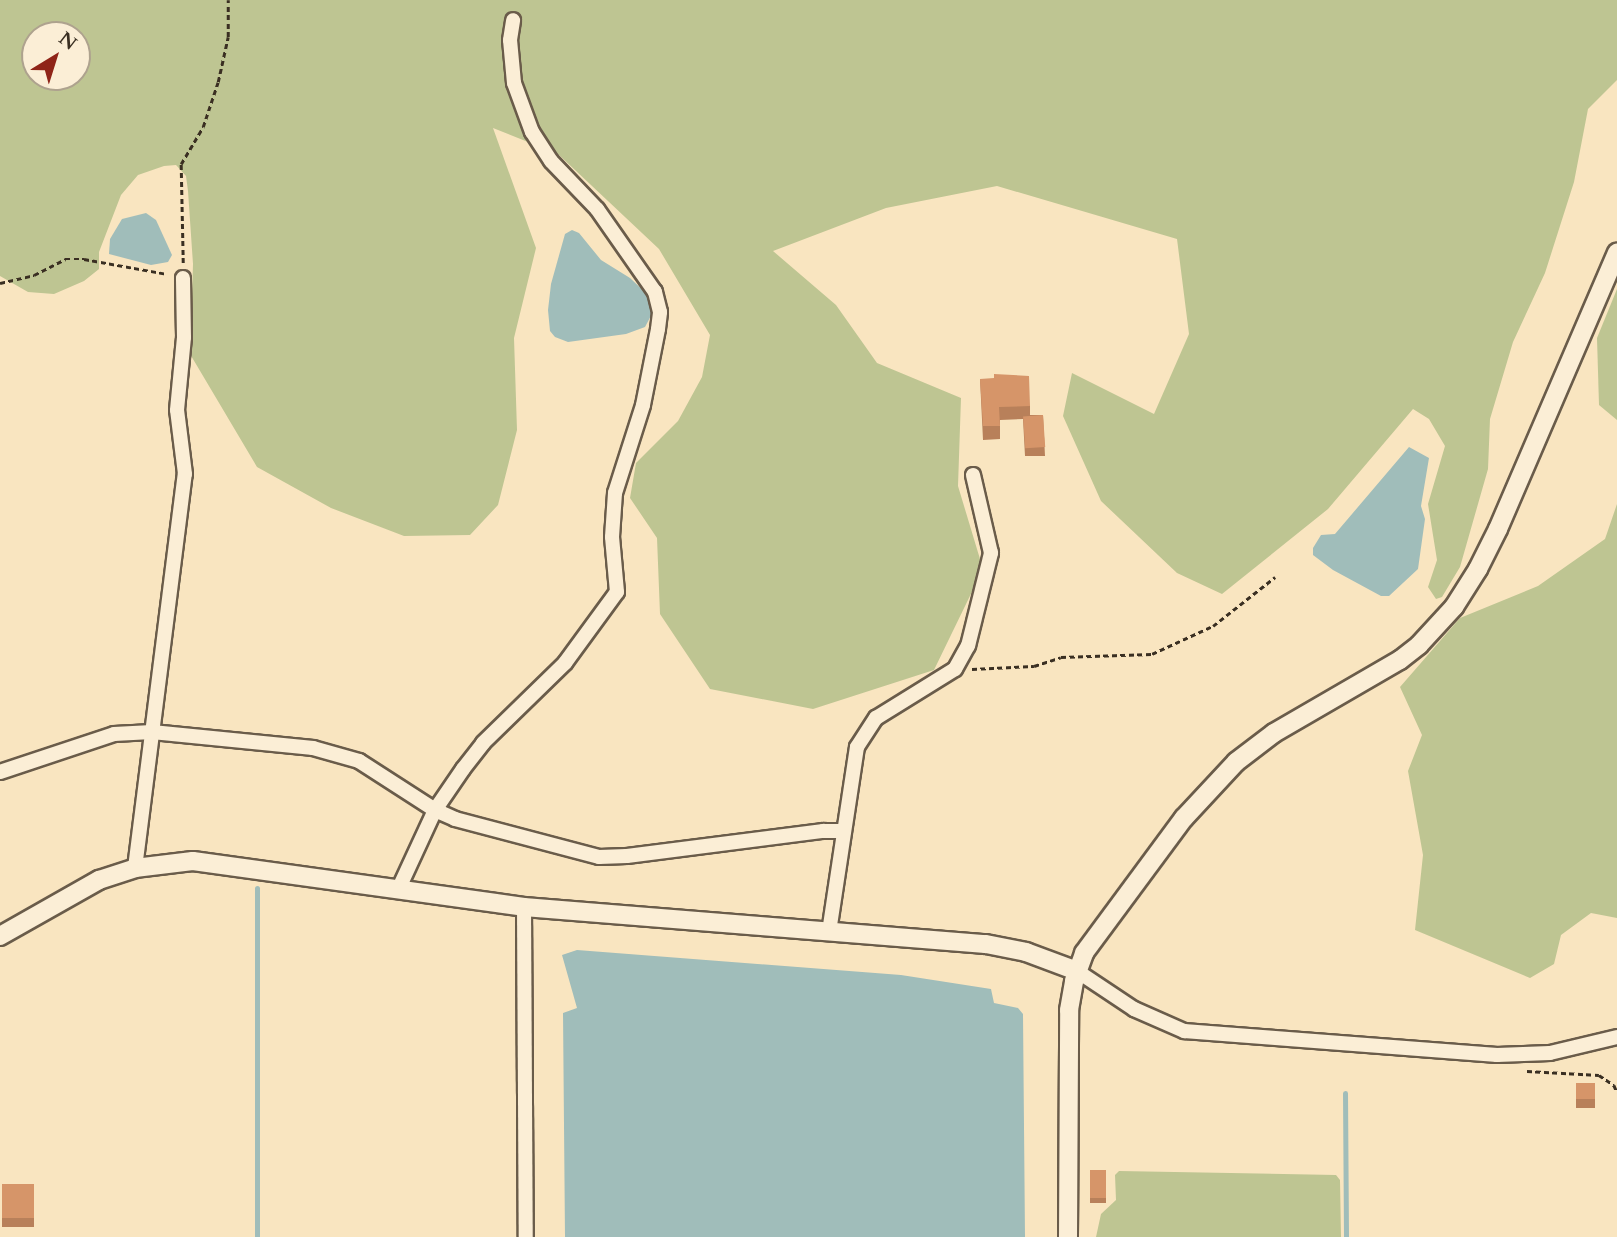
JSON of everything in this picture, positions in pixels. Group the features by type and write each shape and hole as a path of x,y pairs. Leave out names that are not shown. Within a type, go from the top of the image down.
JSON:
{"street":[{"path":"398,888 435,810 483,743 565,663 617,592 612,537 615,493 643,405 660,312 655,292 597,209 551,161 532,132 514,83 510,40 513,20"},
{"path":"1068,1237 1069,1010 1077,971 1097,934 1184,818 1218,779 1274,733 1400,660 1419,645 1454,607 1478,569 1498,529 1617,254"},
{"path":"135,868 185,474 177,410 184,337 183,278"},
{"path":"829,932 857,747 866,729 887,709 955,669 968,646 990,568 989,532 974,475"},
{"path":"0,772 114,734 152,732 313,748 359,761 435,810 467,823 599,857 627,856 823,831 844,831"},
{"path":"0,936 73,892 135,868 193,861 524,907 986,944 1026,951 1077,971 1134,1009 1184,1031 1497,1055 1550,1053 1617,1037"},
{"path":"524,907 526,1237"}],"path":[{"path":"0,283 34,275 65,259 84,259 183,278 181,164 203,127 218,82 228,37 228,0"},
{"path":"955,669 987,670 1034,666 1061,657 1152,654 1213,626 1275,577"},
{"path":"1521,1070 1599,1075 1614,1085 1617,1092"}],"green space":[{"path":"0,0 1617,0 1617,80 1588,109 1574,182 1545,273 1513,342 1490,419 1488,469 1460,567 1442,597 1436,599 1428,587 1437,560 1428,504 1445,446 1429,419 1413,409 1328,509 1222,594 1177,573 1101,501 1063,416 1072,373 1154,414 1189,334 1177,239 997,186 886,208 773,251 836,305 877,363 961,398 958,486 983,569 934,670 813,709 710,689 660,614 657,538 630,498 636,463 678,421 702,377 710,335 659,249 558,154 493,128 536,248 514,338 517,430 498,505 470,535 404,536 331,508 257,467 190,354 193,264 188,191 186,176 176,165 138,175 121,195 99,252 99,269 84,281 54,294 28,292 0,276"},
{"path":"1617,289 1617,420 1599,405 1597,338"},
{"path":"1617,504 1617,918 1591,913 1561,935 1554,964 1530,978 1415,930 1423,855 1408,771 1422,735 1400,687 1460,618 1538,586 1605,539"},
{"path":"1119,1171 1336,1175 1340,1180 1341,1237 1096,1237 1101,1214 1116,1200 1115,1175"}],"water":[{"path":"146,213 156,220 172,255 168,262 151,265 109,254 110,239 122,219"},
{"path":"572,230 579,233 601,260 630,278 647,294 653,312 645,327 626,334 568,342 555,337 550,331 548,310 551,284 565,234"},
{"path":"1409,447 1429,458 1421,506 1425,519 1418,569 1389,596 1381,596 1333,570 1313,555 1313,548 1321,535 1335,534"},
{"path":"577,950 901,975 991,989 994,1003 1018,1008 1023,1014 1025,1237 565,1237 563,1013 577,1008 562,955"}],"building":[{"path":"994,374 1029,376 1030,406 999,407 1000,426 983,426 980,379 994,378"},
{"path":"1043,415 1045,447 1025,448 1023,416"},
{"path":"1576,1083 1595,1083 1595,1099 1576,1099"},
{"path":"1090,1170 1106,1170 1106,1198 1090,1198"},
{"path":"2,1184 34,1184 34,1218 2,1218"}],"waterway":[{"path":"257,888 257,1237"},
{"path":"1345,1093 1346,1237"}]}
